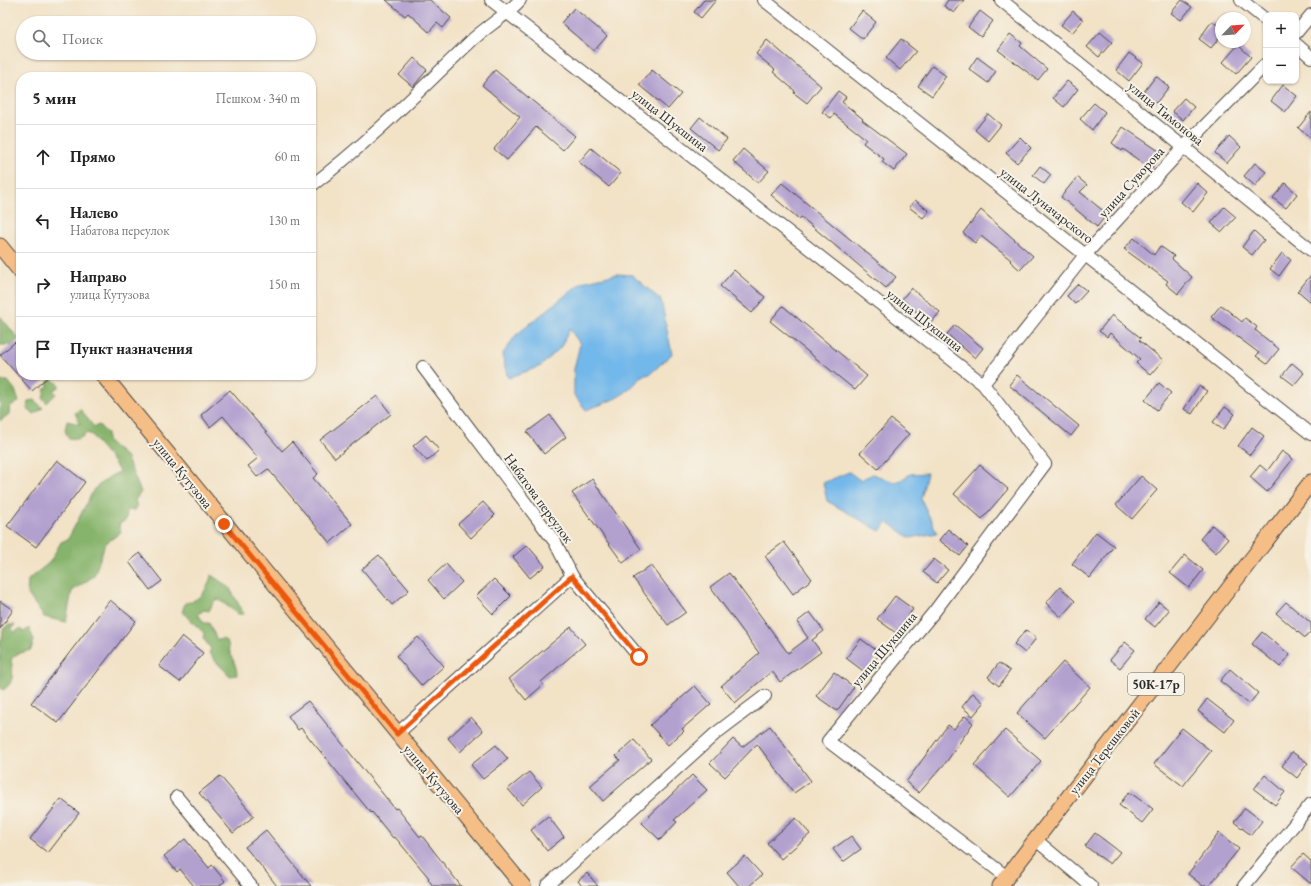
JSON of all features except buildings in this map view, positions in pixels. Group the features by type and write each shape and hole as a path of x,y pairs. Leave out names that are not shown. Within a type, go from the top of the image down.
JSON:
{"main road":[{"path":"0,246 16,266"},
{"name":"улица Кутузова","path":"107,380 523,886"},
{"name":"улица Терешковой","path":"1004,882 1311,482"}],"street":[{"name":"улица Шукшина","path":"491,0 983,384 1045,464 934,612 828,741 1004,882"},
{"path":"316,182 347,159 477,35 509,13 520,0"},
{"name":"улица Луначарского","path":"764,0 1311,434"},
{"name":"улица Тимонова","path":"1002,0 1311,250"},
{"path":"1241,0 1263,18"},
{"path":"1299,29 1311,15"},
{"path":"1299,47 1311,57"},
{"name":"улица Суворова","path":"983,384 1086,255 1184,147 1263,67"},
{"name":"Набатова переулок","path":"423,367 555,542 572,576 639,657"},
{"path":"397,734 572,576"},
{"path":"547,886 715,734 765,696"},
{"path":"177,797 251,886"},
{"path":"1244,886 1311,804"},
{"path":"1036,840 1091,886"}],"green space":[{"path":"0,316 16,336 16,342 14,345 0,345"},
{"path":"52,380 59,384 59,387 53,390 56,394 47,403 43,399 45,388 48,387 48,381"},
{"path":"0,381 8,381 15,390 19,402 10,406 9,414 0,421"},
{"path":"34,400 43,408 34,414 27,409 28,401"},
{"path":"80,409 94,427 99,425 107,434 107,441 126,457 141,492 135,500 137,507 134,510 127,510 126,520 119,524 121,532 105,544 94,576 72,591 66,622 44,617 27,593 28,580 50,562 61,542 68,539 94,489 109,477 119,472 92,435 87,433 79,439 68,438 65,430 67,421 80,424 75,413"},
{"path":"211,575 229,587 244,614 238,614 218,599 214,601 209,611 204,610 198,614 204,623 209,623 217,640 223,639 228,643 236,667 237,675 230,676 214,659 209,653 211,649 203,638 204,633 182,612 185,603 195,600 206,589"},
{"path":"8,625 15,625 11,629 15,632 20,629 24,632 29,628 34,640 31,650 17,654 11,659 13,672 10,684 3,690 0,687 0,640 2,640 3,629"}],"water":[{"path":"617,274 632,275 661,300 672,354 650,374 641,376 630,389 617,398 586,410 574,395 574,369 580,344 570,329 560,348 541,366 508,378 502,355 516,335 582,282"},
{"path":"849,472 860,480 873,474 894,482 901,480 910,474 927,473 921,499 937,533 910,538 888,522 880,531 827,501 823,483"}],"route":[{"path":"224,524 397,734 572,576 639,657"}]}
